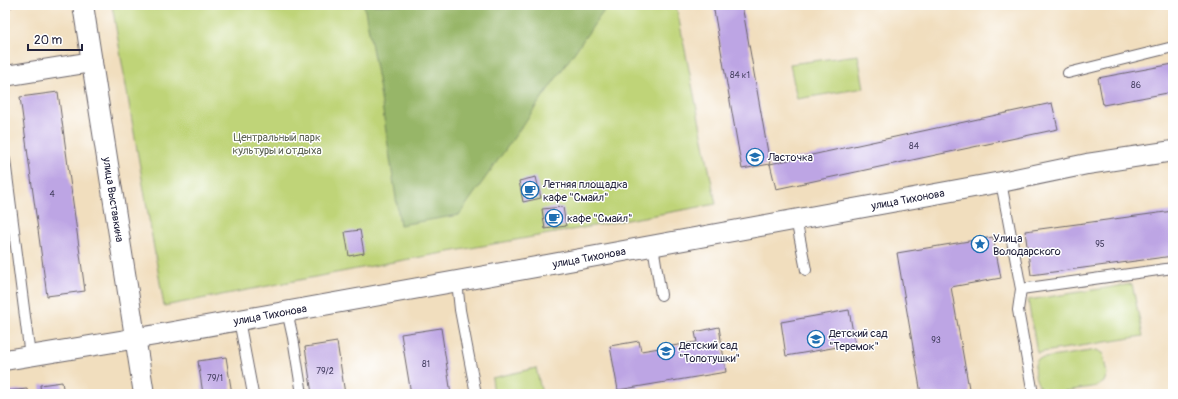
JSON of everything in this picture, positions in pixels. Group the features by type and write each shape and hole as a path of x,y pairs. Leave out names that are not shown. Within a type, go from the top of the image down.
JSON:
{"street":[{"name":"улица Выставкина","path":"83,5 144,394"},
{"path":"5,76 92,62"},
{"name":"улица Тихонова","path":"5,360 653,246 1001,182 1087,164 1173,151"}],"lane":[{"path":"1068,73 1173,47"},
{"path":"5,160 30,356"},
{"path":"1001,182 1021,289 1018,310 1033,394"},
{"path":"796,219 806,270"},
{"path":"653,246 661,295"},
{"path":"1021,289 1173,268"},
{"path":"457,281 460,310 476,394"},
{"path":"287,311 302,394"},
{"path":"239,320 253,394"}],"green space":[{"name":"Центральный парк культуры и отдыха","path":"112,5 676,5 716,204 393,262 164,306"},
{"path":"364,5 608,5 459,215 400,225 379,85"},
{"path":"858,55 864,88 797,99 790,64"},
{"path":"1132,284 1143,336 1037,353 1028,300"},
{"path":"1097,350 1103,354 1107,374 1104,382 1098,386 1053,393 1044,393 1041,390 1035,377 1035,367 1038,359"},
{"path":"536,368 542,394 494,394 492,378"}],"building":[{"path":"5,5 15,5 5,11"},
{"path":"713,5 742,5 770,164 742,169"},
{"path":"1173,64 1173,92 1103,105 1098,78"},
{"path":"58,92 85,291 47,296 20,97"},
{"path":"1052,103 1058,129 776,189 770,164"},
{"name":"Летняя площадка кафе \"Смайл\"","path":"536,177 541,198 523,202 519,181"},
{"name":"кафе \"Смайл\"","path":"563,207 566,226 545,229 542,209"},
{"path":"1173,211 1173,256 1031,275 1025,231"},
{"path":"360,230 364,253 349,256 345,232"},
{"path":"993,237 1001,278 951,287 970,394 921,394 897,253"},
{"path":"849,310 855,344 786,356 781,322"},
{"path":"719,327 726,372 618,390 610,346 639,341 641,351 697,342 695,332"},
{"path":"441,328 451,394 411,394 401,334"},
{"path":"337,342 345,394 312,394 305,347"},
{"path":"226,357 232,394 203,394 198,361"},
{"path":"62,382 64,394 41,394 40,385"},
{"path":"27,389 28,394 7,394 7,391"}],"place":[{"name":"Ласточка","path":"755,157"},
{"name":"Летняя площадка кафе \"Смайл\"","path":"530,190"},
{"name":"кафе \"Смайл\"","path":"554,218"},
{"name":"Улица Володарского","path":"980,244"},
{"name":"Детский сад \"Теремок\"","path":"816,339"},
{"name":"Детский сад \"Топотушки\"","path":"666,351"}]}
